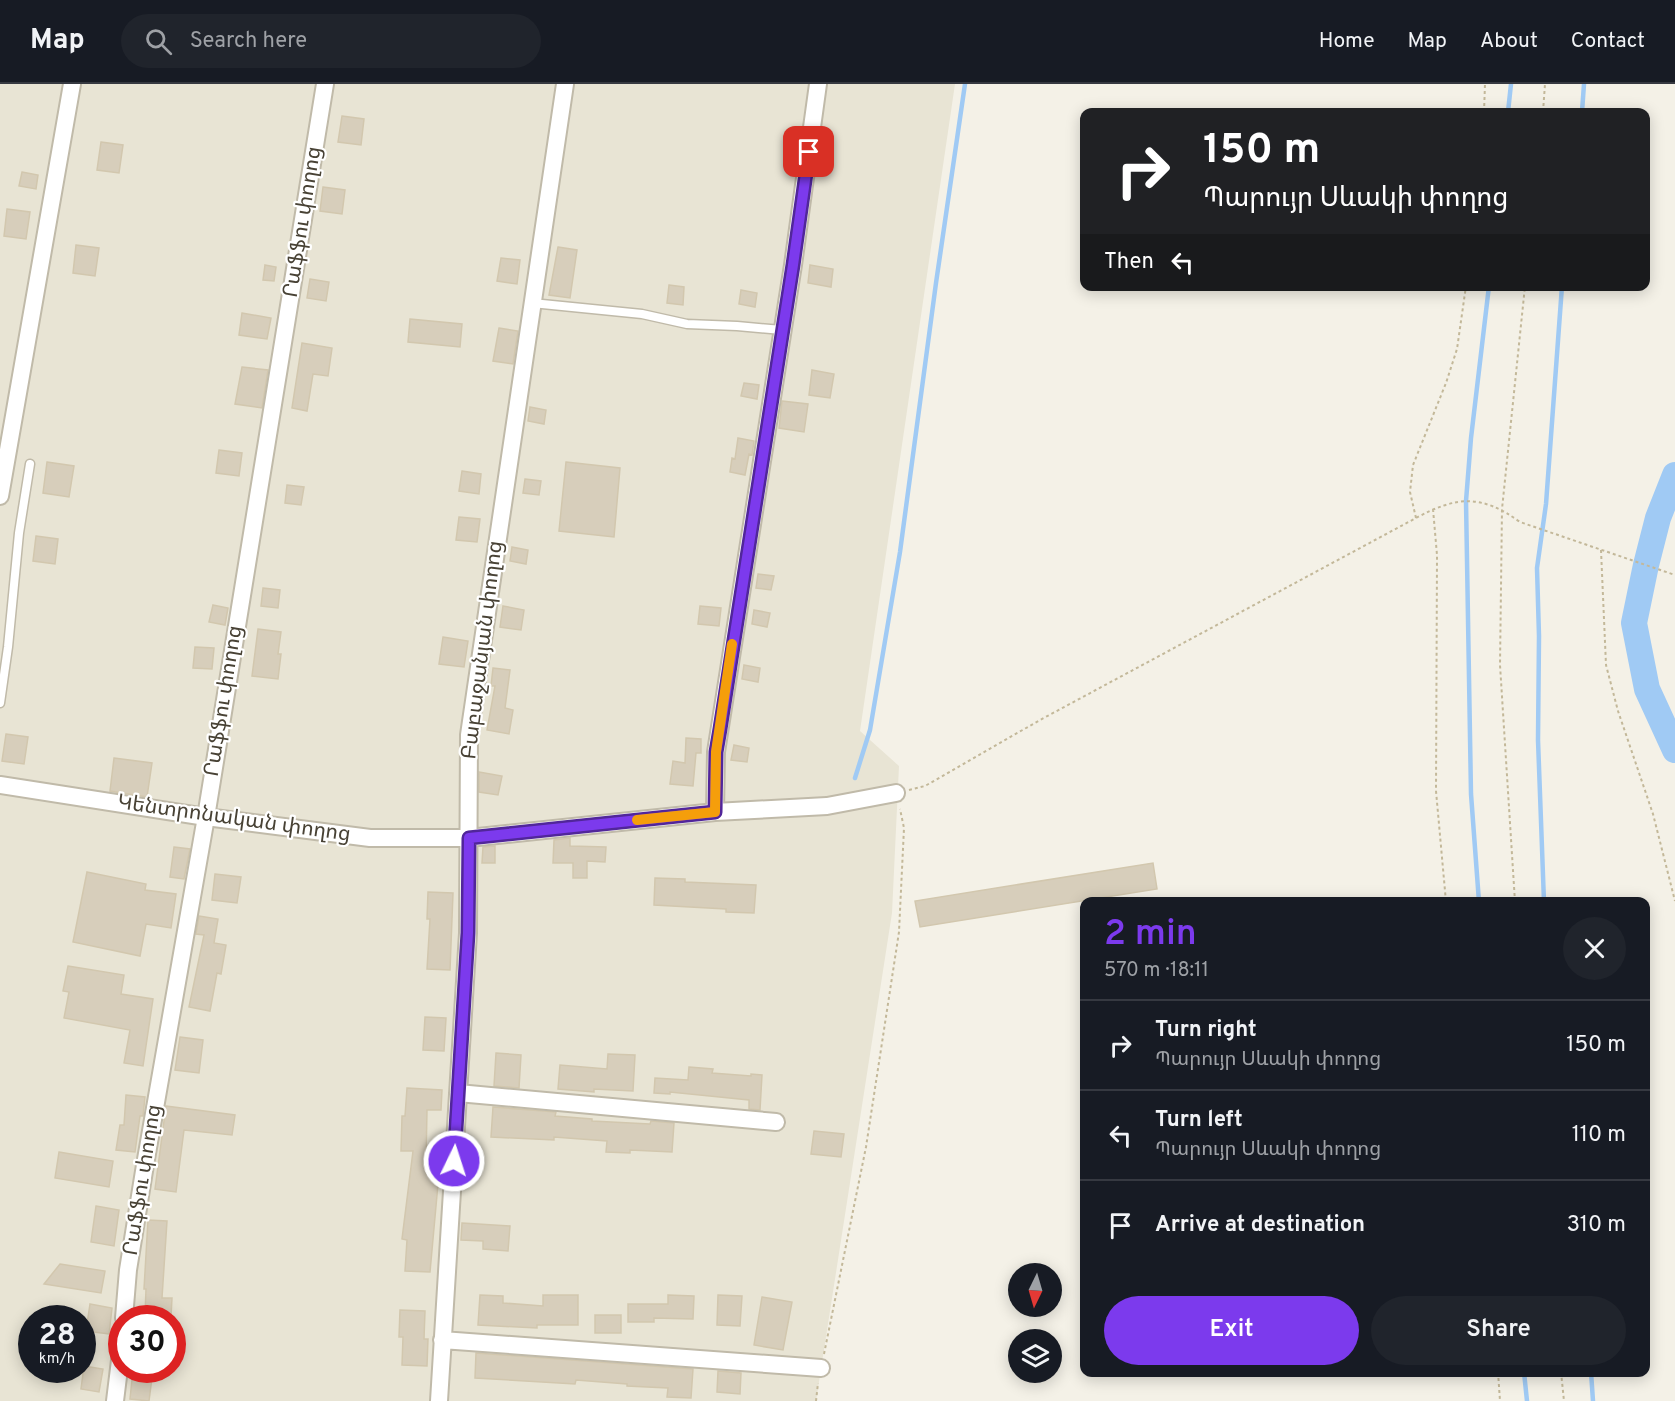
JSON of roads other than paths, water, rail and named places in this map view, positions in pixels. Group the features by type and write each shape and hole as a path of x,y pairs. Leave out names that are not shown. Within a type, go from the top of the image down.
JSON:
{"street":[{"path":"0,496 5,430 72,84"},
{"name":"Րաֆֆու փողոց","path":"125,1305 128,1270 145,1165 206,817 325,84"},
{"name":"Բաբաջանյան փողոց","path":"439,1401 468,933 469,735 565,84"},
{"path":"715,812 716,752 818,84"},
{"name":"Կենտրոնական փողոց","path":"0,785 206,817 370,838 469,838 715,812 827,806 896,793"},
{"path":"458,1093 776,1122"},
{"path":"442,1340 821,1368"},
{"path":"115,1401 117,1383"}],"lane":[{"path":"532,303 642,314 687,324 782,330"},
{"path":"0,703 19,533 30,464"}],"waterway":[{"path":"855,778 870,730 900,552 965,84"},
{"path":"1508,108 1511,84"},
{"path":"1582,108 1584,84"},
{"path":"1479,897 1471,794 1466,501 1488,291"},
{"path":"1544,897 1538,740 1537,568 1546,504 1562,291"},
{"path":"1675,475 1658,518 1634,623 1647,689 1675,750"},
{"path":"1525,1377 1527,1401"},
{"path":"1591,1377 1593,1401"}]}
